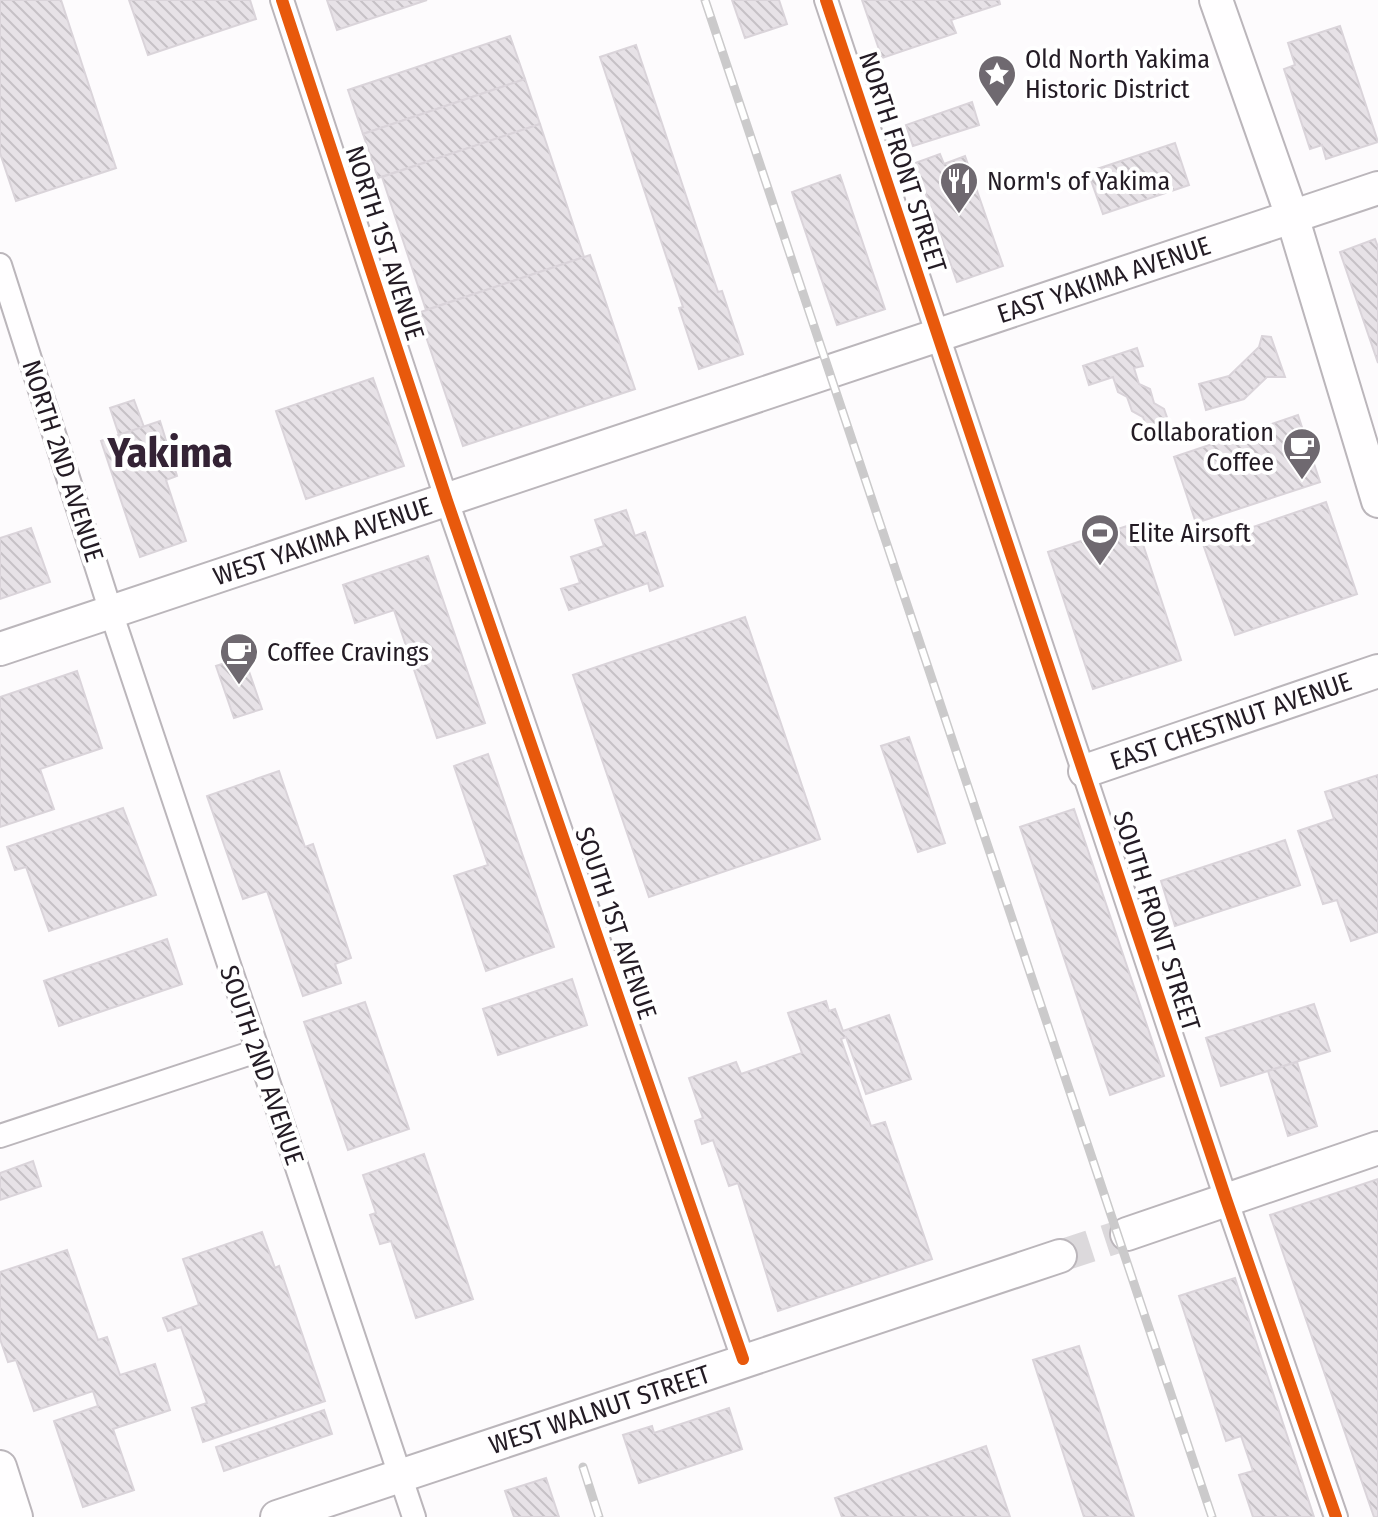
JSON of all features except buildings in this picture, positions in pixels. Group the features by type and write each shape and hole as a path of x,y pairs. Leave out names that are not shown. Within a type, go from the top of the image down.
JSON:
{"main road":[{"path":"1216,0 1292,216 1378,501"},
{"name":"EAST YAKIMA AVENUE","path":"829,373 1378,188"},
{"name":"WEST YAKIMA AVENUE","path":"0,649 829,373"},
{"name":"EAST CHESTNUT AVENUE","path":"1085,771 1378,671"},
{"path":"1127,1234 1378,1148"},
{"name":"WEST WALNUT STREET","path":"277,1517 743,1359 1060,1256"},
{"path":"0,1467 16,1517"}],"street":[{"name":"NORTH 1ST AVENUE","path":"282,0 447,501"},
{"name":"NORTH FRONT STREET","path":"826,0 937,337"},
{"name":"NORTH 2ND AVENUE","path":"0,265 111,612"},
{"name":"SOUTH FRONT STREET","path":"937,337 1336,1517"},
{"name":"SOUTH 1ST AVENUE","path":"447,501 743,1359"},
{"name":"SOUTH 2ND AVENUE","path":"111,612 414,1517"},
{"path":"0,1136 257,1051"}],"tunnel":[{"path":"1060,1256 1127,1234"}],"railway":[{"path":"705,0 1212,1517"},
{"path":"583,1467 599,1517"}],"cycle path":[{"path":"282,0 447,501 743,1359"},
{"path":"826,0 1226,1199 1336,1517"}],"place":[{"name":"Old North Yakima Historic District","path":"997,108"},
{"name":"Norm's of Yakima","path":"959,215"},
{"name":"Collaboration Coffee","path":"1302,481"},
{"name":"Elite Airsoft","path":"1100,567"},
{"name":"Coffee Cravings","path":"239,686"}],"district":[{"name":"Yakima","path":"170,452"}]}
